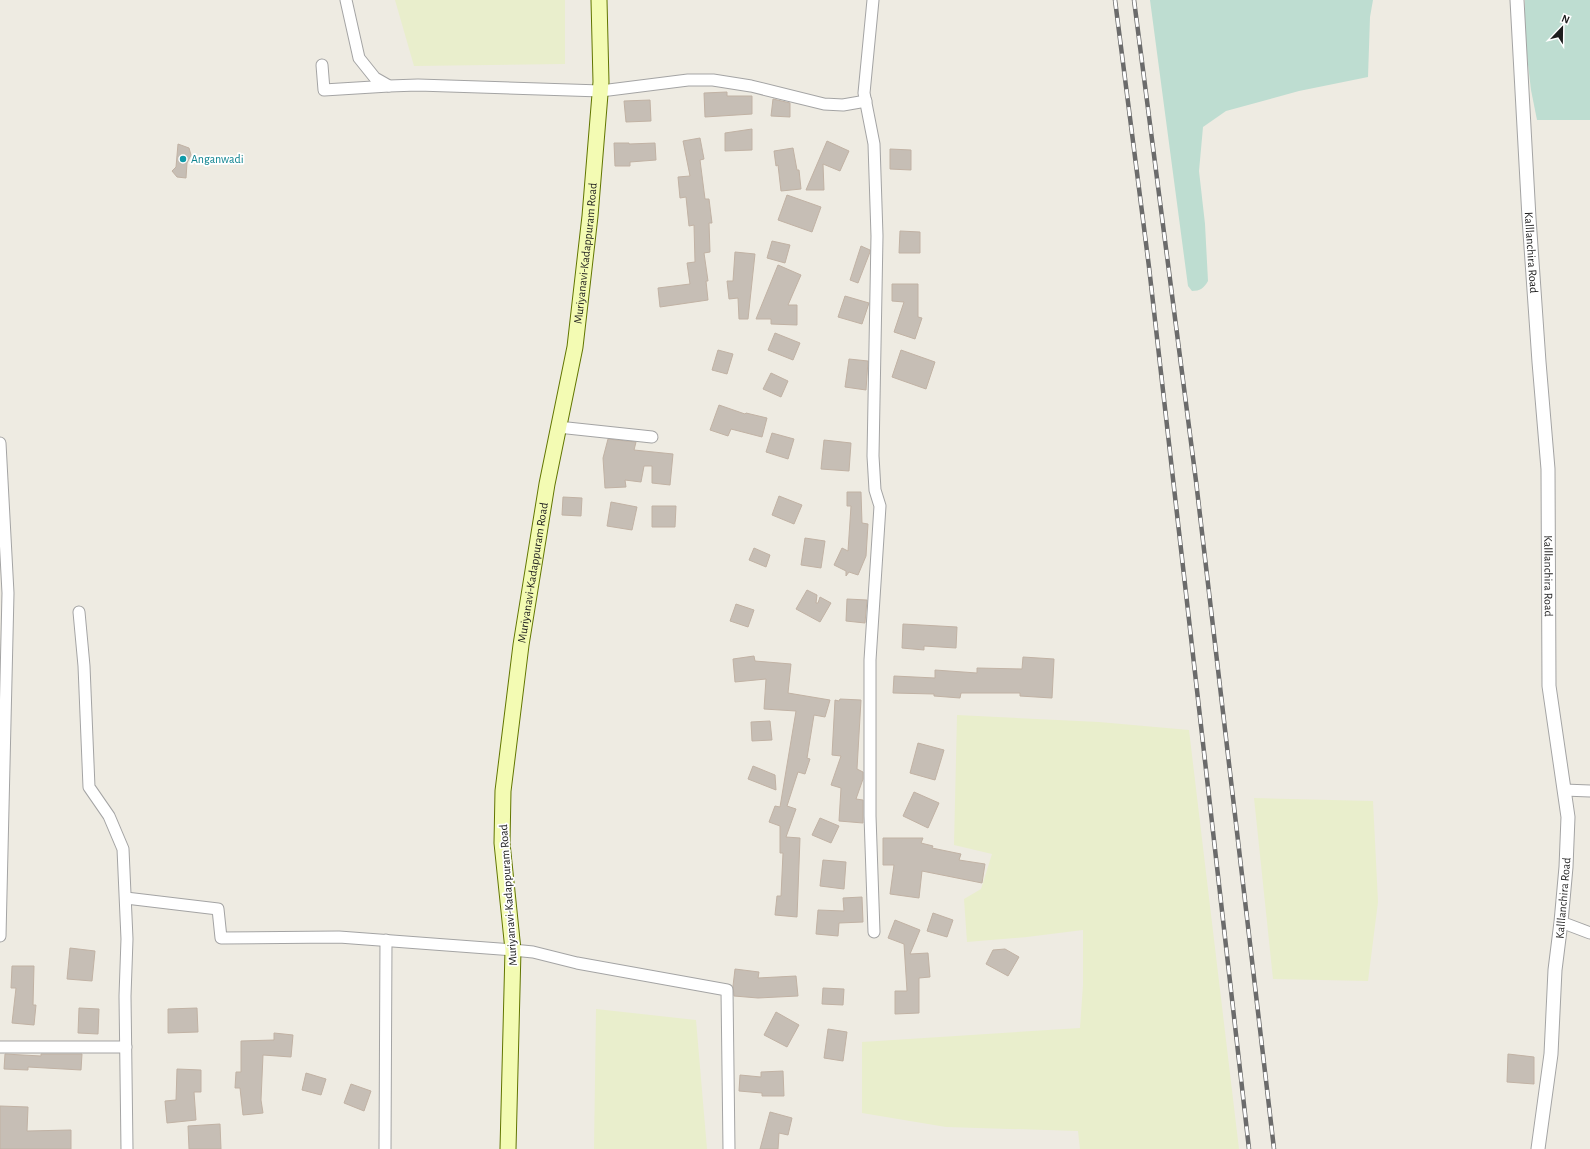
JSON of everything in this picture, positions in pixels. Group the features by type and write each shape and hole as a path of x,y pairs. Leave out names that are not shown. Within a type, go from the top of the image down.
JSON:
{"main road":[{"name":"Muriyanavi-Kadappuram Road","path":"508,1149 514,950 502,843 504,791 521,645 547,484 575,347 590,216 601,91 598,0"}],"street":[{"path":"346,0 358,58 374,78 389,86"},
{"path":"873,0 864,93 874,144 877,236 873,456 875,490 880,506 870,660 870,816 874,932"},
{"name":"Kalllanchira Road","path":"1517,0 1533,271 1548,469 1549,686 1568,816 1566,867 1555,970 1550,1054 1538,1149"},
{"path":"322,65 324,90 418,85 601,91 688,80 713,80 751,86 824,104 843,105 866,101"},
{"path":"558,427 652,438"},
{"path":"0,443 8,593 0,936"},
{"path":"79,612 84,666 89,787 109,816 123,849 127,940 124,996 127,1149"},
{"path":"1564,790 1590,790"},
{"path":"126,898 218,909 221,938 339,938 386,940 514,950 533,952 577,963 727,990 728,1149"},
{"path":"1561,922 1590,933"},
{"path":"385,1149 386,940"},
{"path":"0,1047 126,1047"}],"green space":[{"path":"395,0 565,0 565,64 414,66"},
{"path":"1150,0 1373,0 1370,17 1368,77 1299,91 1226,111 1203,127 1199,171 1205,224 1208,281 1202,289 1195,291 1192,291 1188,286"},
{"path":"1525,0 1590,0 1590,120 1537,120 1531,90 1525,39"},
{"path":"957,715 1099,722 1189,730 1239,1149 1080,1149 1078,1131 946,1127 862,1113 862,1042 1080,1028 1083,985 1083,930 1027,937 967,942 964,899 981,889 992,854 954,845"},
{"path":"1254,798 1373,801 1378,902 1368,981 1273,979"},
{"path":"596,1009 696,1020 707,1149 594,1149"}],"building":[{"path":"727,92 727,96 752,96 752,114 705,117 704,93"},
{"path":"773,99 790,103 790,117 771,116"},
{"path":"650,100 651,121 626,122 624,101"},
{"path":"752,129 752,150 725,151 725,133"},
{"path":"700,138 704,159 700,160 705,199 709,199 712,223 709,223 710,252 704,253 708,281 706,281 708,300 660,307 658,288 690,284 687,263 695,262 694,225 689,226 686,197 680,198 678,177 690,176 683,141"},
{"path":"827,141 849,151 840,171 823,164 824,190 806,190"},
{"path":"614,143 655,143 656,160 630,162 630,166 615,166"},
{"name":"Anganwadi","path":"178,144 189,148 191,155 187,163 186,178 177,177 172,171 176,167"},
{"path":"793,148 797,170 799,170 801,189 781,191 778,165 776,166 774,151"},
{"path":"890,149 911,150 911,170 890,169"},
{"path":"787,195 821,207 812,232 778,220"},
{"path":"900,231 920,232 920,253 899,253"},
{"path":"772,241 790,245 785,263 767,258"},
{"path":"861,246 870,250 870,252 858,283 850,280"},
{"path":"735,252 755,254 748,319 739,319 738,298 729,299 727,281 733,281"},
{"path":"778,265 801,275 788,305 797,305 797,325 771,324 771,319 756,319"},
{"path":"892,284 918,284 918,317 922,318 915,339 894,332 904,302 892,301"},
{"path":"845,296 869,303 862,324 838,317"},
{"path":"775,333 800,343 793,360 768,350"},
{"path":"718,350 733,354 727,374 712,370"},
{"path":"901,350 935,362 926,389 892,377"},
{"path":"849,359 868,361 866,390 845,387"},
{"path":"771,373 788,381 781,397 763,389"},
{"path":"719,405 745,414 767,418 762,437 731,429 728,436 710,430"},
{"path":"772,433 794,439 788,459 766,452"},
{"path":"608,439 636,442 634,450 673,454 670,485 652,483 652,466 644,466 641,482 625,480 626,487 605,488 603,458"},
{"path":"824,440 851,443 849,471 821,469"},
{"path":"847,492 861,492 862,523 868,524 866,556 858,575 849,572 846,576 846,571 834,565 842,548 848,551 851,506 847,506"},
{"path":"779,496 802,505 794,524 772,515"},
{"path":"563,497 582,498 581,516 562,515"},
{"path":"611,502 637,507 632,530 607,526"},
{"path":"652,506 676,506 675,527 652,527"},
{"path":"805,538 825,541 821,568 801,565"},
{"path":"754,548 770,555 766,567 749,560"},
{"path":"807,590 817,595 816,603 818,603 820,597 831,603 820,622 796,609"},
{"path":"847,599 867,600 865,623 846,621"},
{"path":"736,604 754,610 748,627 730,621"},
{"path":"903,624 957,627 956,648 924,646 924,650 902,648"},
{"path":"754,656 755,661 791,664 788,693 830,700 825,717 814,715 807,758 810,759 805,774 798,772 787,806 796,809 786,837 800,838 797,917 775,915 777,896 781,896 783,853 780,853 780,826 769,822 775,806 780,807 796,711 764,709 766,679 735,682 733,659"},
{"path":"1023,657 1054,659 1052,698 1020,696 1020,693 961,693 960,698 934,696 934,694 893,693 894,676 935,678 935,670 977,673 977,668 1022,669"},
{"path":"840,699 861,700 857,769 863,772 863,779 856,799 863,800 863,823 839,821 841,788 831,785 841,756 832,755 835,700 839,701"},
{"path":"770,721 772,740 752,741 751,722"},
{"path":"918,743 944,750 935,780 910,773"},
{"path":"753,766 775,775 776,790 748,779"},
{"path":"914,792 939,803 928,828 903,816"},
{"path":"820,818 839,826 831,843 812,835"},
{"path":"883,838 923,838 921,843 933,846 932,848 961,854 959,860 985,864 982,883 922,871 919,898 890,894 894,865 883,865"},
{"path":"823,860 846,862 844,889 820,886"},
{"path":"862,897 863,922 839,923 838,936 816,934 818,910 844,911 843,898"},
{"path":"933,913 953,920 947,937 927,931"},
{"path":"895,920 920,930 910,954 928,953 930,977 919,978 919,1013 895,1014 895,991 907,991 904,944 888,938"},
{"path":"70,948 95,951 92,981 67,979"},
{"path":"1005,949 1019,957 1008,976 986,964 993,950"},
{"path":"12,966 34,966 33,1005 36,1005 34,1025 12,1023 16,988 11,988"},
{"path":"735,969 759,972 758,978 796,976 798,996 758,998 734,996 733,986"},
{"path":"823,988 844,989 843,1005 822,1004"},
{"path":"79,1008 99,1009 98,1034 78,1033"},
{"path":"197,1008 198,1032 168,1033 168,1009"},
{"path":"776,1012 799,1025 787,1047 764,1035"},
{"path":"828,1029 847,1032 843,1061 824,1058"},
{"path":"274,1033 293,1035 291,1057 263,1055 261,1100 263,1113 243,1115 240,1088 235,1088 236,1072 241,1072 241,1041 274,1040"},
{"path":"5,1054 41,1056 41,1054 82,1054 81,1070 28,1067 28,1070 4,1069"},
{"path":"1508,1054 1534,1057 1534,1084 1507,1082"},
{"path":"177,1069 201,1070 201,1092 194,1092 196,1120 167,1123 165,1101 176,1100"},
{"path":"783,1071 784,1096 762,1096 762,1093 739,1091 740,1075 761,1077 761,1072"},
{"path":"306,1073 326,1079 321,1095 302,1090"},
{"path":"351,1084 371,1091 364,1111 344,1103"},
{"path":"0,1106 28,1107 27,1131 71,1130 71,1149 0,1149"},
{"path":"770,1112 792,1118 788,1135 779,1133 778,1149 760,1149"},
{"path":"220,1124 221,1149 189,1149 188,1126"}],"railway":[{"path":"1115,0 1149,267 1249,1149"},
{"path":"1134,0 1196,481 1274,1149"}],"place":[{"name":"Anganwadi","path":"183,159"}]}
